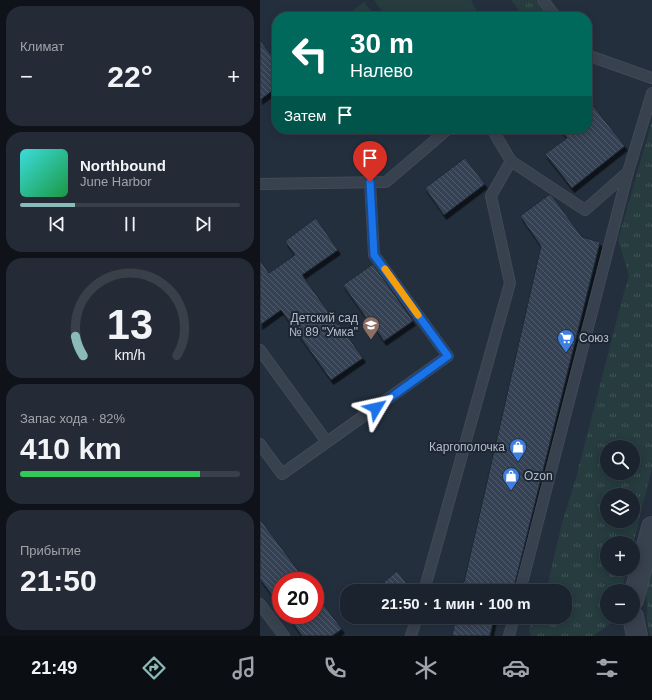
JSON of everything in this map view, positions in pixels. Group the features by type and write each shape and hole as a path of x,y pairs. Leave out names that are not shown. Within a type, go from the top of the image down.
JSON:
{"street":[{"path":"637,584 652,527"},
{"path":"634,624 637,636"}],"lane":[{"path":"543,0 552,12"},
{"path":"592,57 652,78"},
{"path":"522,584 628,172 652,93"},
{"path":"260,184 386,182 442,134"},
{"path":"495,134 511,161 586,210 628,172"},
{"path":"426,584 510,283 491,196 511,161"},
{"path":"260,444 282,474 448,356 374,255 370,182"},
{"path":"260,350 328,442"},
{"path":"260,604 284,636"},
{"path":"411,636 414,624"},
{"path":"509,636 512,624"}],"green space":[{"path":"374,0 471,0 477,12 382,12"},
{"path":"511,0 536,0 545,12 520,12"},
{"path":"364,2 372,12 351,12"},
{"path":"652,121 652,468 640,516 640,488 600,488 600,528 637,528 635,536 600,536 600,576 625,576 623,584 600,584 600,624 610,624 593,636 531,636 529,630 531,624 572,624 572,584 548,584 562,523 576,478 629,275 618,240"},
{"path":"652,547 652,636 650,636 647,620 647,601 643,587"}],"building":[{"path":"260,40 272,56 272,91 260,100"},
{"path":"592,104 625,146 572,188 545,154 567,138 564,134 592,134"},
{"path":"465,158 485,184 444,215 425,188"},
{"path":"550,194 582,237 600,242 515,584 464,584 541,246 520,216"},
{"path":"316,218 338,250 302,275 363,358 331,380 281,310 260,325 260,260 269,273 295,255 285,241"},
{"path":"373,264 413,321 384,341 343,285"},
{"path":"260,519 299,572 272,572 272,595 260,579"},
{"path":"397,571 407,584 386,584 384,582"},
{"path":"324,605 342,629 332,636 302,636 293,624 324,624"},
{"path":"455,624 493,624 490,636 452,636"}],"slow traffic":[{"path":"385,269 418,315"}],"place":[{"name":"Детский сад № 89 \"Умка\"","path":"371,340"},
{"name":"Союз","path":"566,353"},
{"name":"Каргополочка","path":"518,462"},
{"name":"Ozon","path":"511,491"}],"route":[{"path":"370,182 374,255 448,356 376,408"}]}
